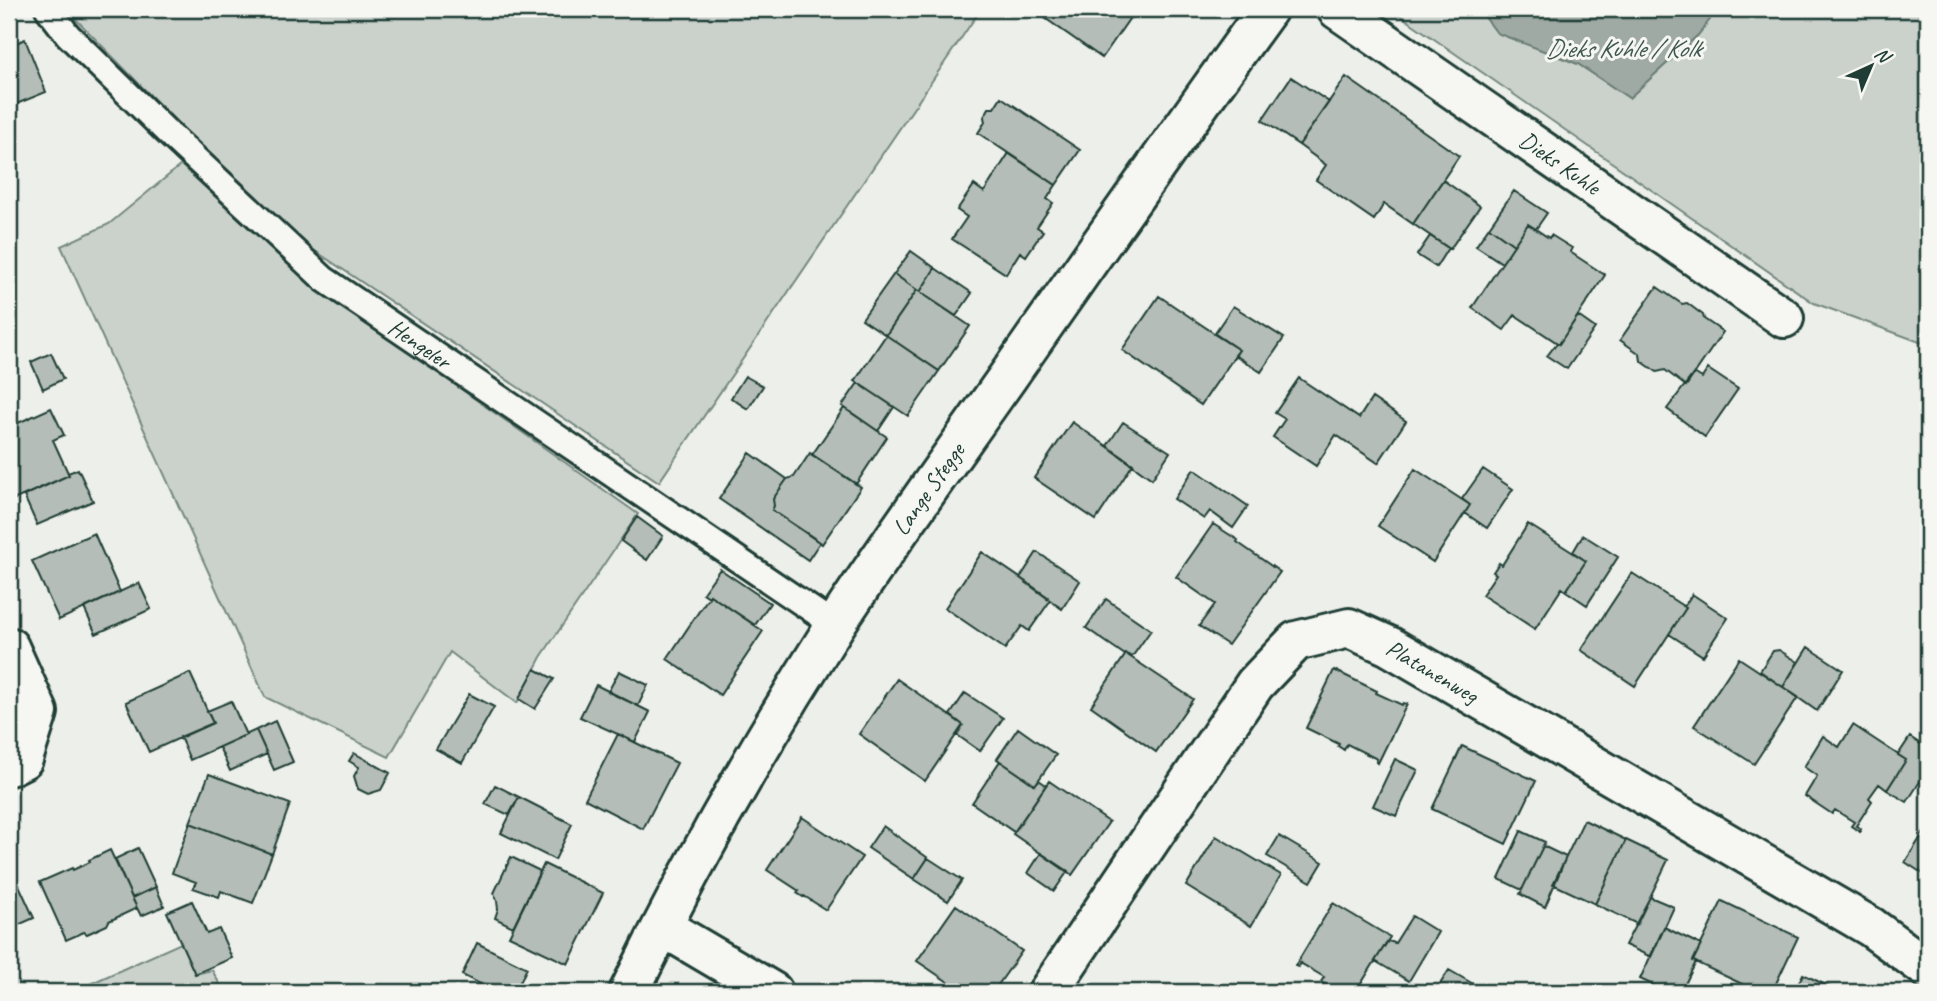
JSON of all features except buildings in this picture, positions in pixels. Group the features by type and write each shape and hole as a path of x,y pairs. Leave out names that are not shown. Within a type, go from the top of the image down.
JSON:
{"street":[{"name":"Lange Stegge","path":"629,992 701,852 780,715 836,626 904,525 1268,9"},
{"name":"Dieks Kuhle","path":"1336,9 1784,318"},
{"name":"Platanenweg","path":"1048,992 1255,684 1296,640 1349,628 1389,646 1859,920 1928,969"},
{"path":"9,647 38,712 23,759 9,766"},
{"path":"663,927 773,992"}],"lane":[{"name":"Hengeler","path":"48,9 68,35 95,62 324,279 836,626"}],"shaded area":[{"path":"981,9 659,482 296,238 200,146 68,11"},
{"path":"1391,9 1479,9 1497,33 1578,64 1629,98 1698,35 1718,9 1928,9 1928,345 1814,303"},
{"path":"181,165 312,284 638,514 541,657 517,703 450,652 389,757 265,697 61,246 109,224"},
{"path":"181,943 195,974 212,970 224,992 72,992"}],"water":[{"name":"Dieks Kuhle / Kolk","path":"1479,9 1718,9 1698,35 1629,98 1578,64 1497,33"}]}
